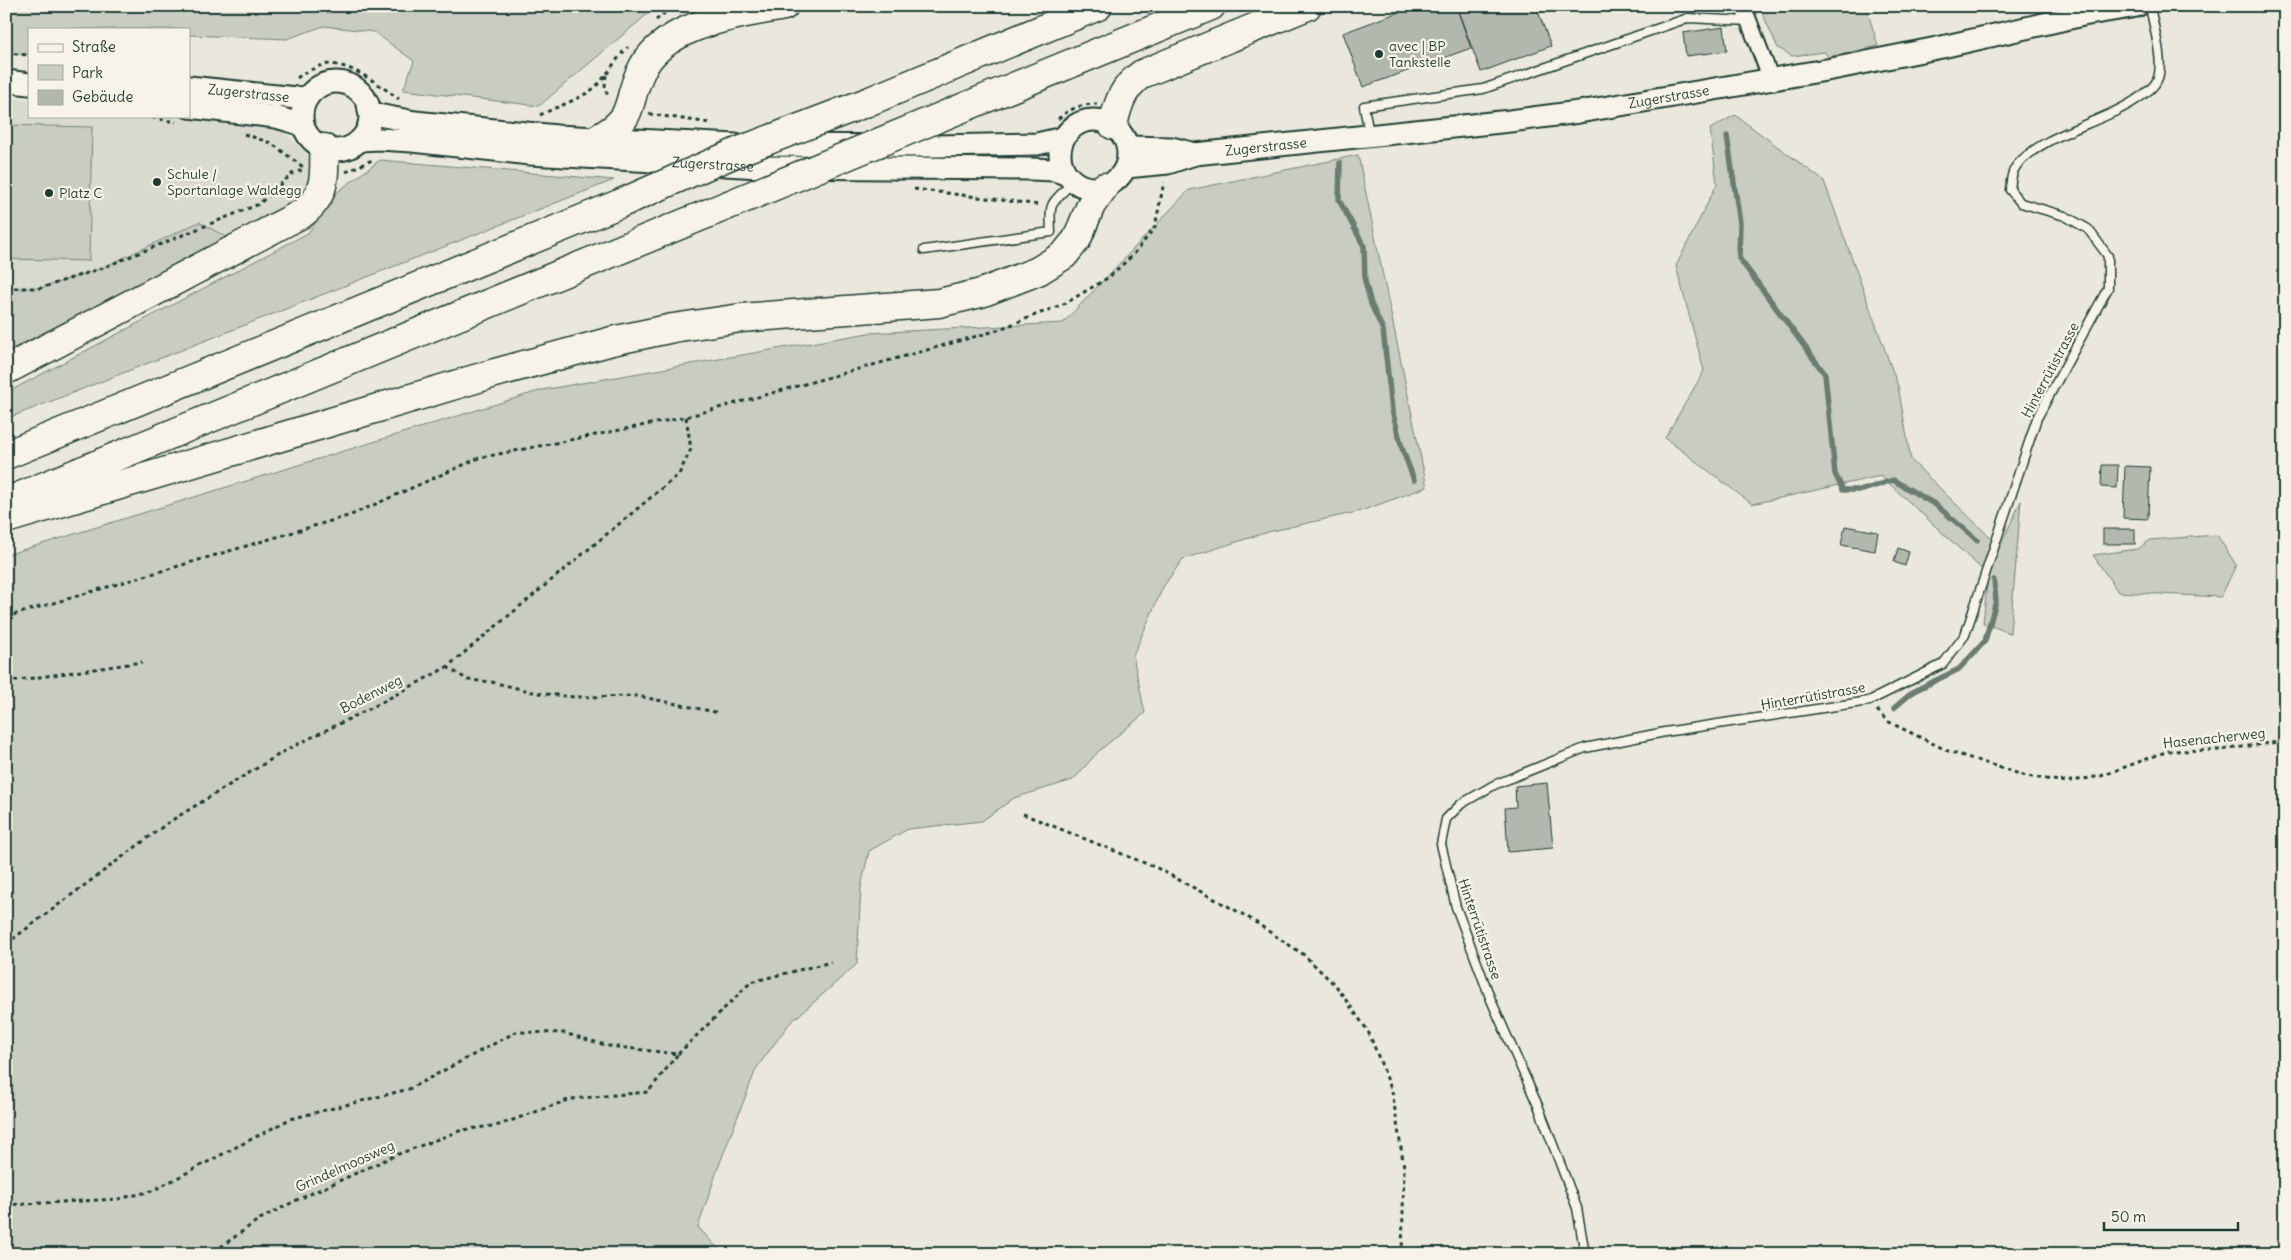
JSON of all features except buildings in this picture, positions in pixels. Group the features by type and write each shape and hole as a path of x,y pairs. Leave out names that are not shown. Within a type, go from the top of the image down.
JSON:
{"highway":[{"path":"598,138 617,126 629,110 643,67 657,49 665,43 690,29 713,21 784,6"},
{"path":"6,455 619,204 742,150 865,103 1098,6"},
{"path":"6,502 1211,6"},
{"path":"1122,146 1123,93 1128,85 1142,74 1307,6"},
{"path":"6,370 303,213 318,198 323,185 325,175 324,148"},
{"path":"6,519 486,376 612,341 673,328 731,319 786,313 939,303 981,293 1038,271 1064,255 1077,239 1091,205 1104,187"}],"main road":[{"name":"Zugerstrasse","path":"190,115 276,117 303,125 302,115 308,97 323,84 343,82 361,92 367,101 369,111 378,115 415,122 598,138 736,145 936,146 1038,144 1063,138 1070,128 1080,122 1091,119 1102,120 1122,146 1168,163 1195,154 1541,117 1942,47 2083,14 2137,6"},
{"path":"6,68 28,70"},
{"path":"6,81 28,84"},
{"name":"Zugerstrasse","path":"190,87 297,98 308,97"},
{"path":"360,140 368,127 369,111"},
{"path":"303,125 308,136 324,148"},
{"path":"1063,138 1059,156 1069,178"},
{"name":"Zugerstrasse","path":"324,148 339,150 354,145 360,140 379,139 530,154 760,167 1054,170 1093,189 1104,187"},
{"name":"Zugerstrasse","path":"1122,146 1171,148 1195,154"},
{"path":"1104,187 1117,180 1122,146"}],"street":[{"path":"1743,6 1771,78"}],"lane":[{"name":"Hinterrütistrasse","path":"1585,1254 1577,1208 1539,1108 1491,1000 1456,907 1440,844 1446,819 1461,804 1494,785 1585,748 1665,732 1869,701 1943,664 1965,636 2037,418 2108,288 2108,256 2088,228 2065,216 2021,203 2010,190 2011,179 2016,166 2038,147 2127,106 2153,87 2158,77 2159,66 2150,6"},
{"path":"1370,136 1364,106 1483,89 1688,18 1749,21"},
{"path":"924,250 1051,232 1050,212 1052,201 1069,178"}],"path":[{"path":"650,26 673,6"},
{"path":"535,117 590,91 606,76 619,56 631,44"},
{"path":"6,53 28,55"},
{"path":"291,82 323,65 338,67 355,71 402,101"},
{"path":"606,76 605,87 612,103 629,110 717,124"},
{"path":"235,132 271,143 305,169"},
{"path":"6,618 351,515 479,458 686,417 995,331 1066,303 1109,277 1134,254 1155,227 1168,163"},
{"path":"6,288 41,288 102,268 259,204 293,173"},
{"name":"Bodenweg","path":"6,944 169,822 288,749 371,708 447,667 679,474 691,449 686,417"},
{"path":"6,682 142,662"},
{"path":"447,667 468,680 492,682 537,693 574,697 638,696 720,713"},
{"name":"Hasenacherweg","path":"1869,701 1888,721 1948,751 2026,776 2066,782 2101,776 2168,751 2221,750 2285,741"},
{"path":"1023,814 1157,868 1246,916 1304,955 1336,986 1368,1031 1392,1091 1404,1167 1402,1254"},
{"name":"Grindelmoosweg","path":"211,1254 258,1220 296,1200 396,1155 462,1130 499,1125 571,1099 648,1092 678,1054 751,982 831,962"},
{"path":"6,1205 118,1198 152,1190 290,1119 409,1089 516,1032 564,1033 609,1046 678,1054"}],"shaded area":[{"name":"Schule / Sportanlage Waldegg","path":"6,98 28,100 28,118 186,118 235,124 273,125 301,147 313,166 301,197 281,210 228,238 199,222 102,268 41,288 6,288"}],"green space":[{"path":"6,6 657,6 539,106 403,90 414,61 374,32 324,26 287,39 190,35 190,28 28,28 28,55 6,53"},
{"path":"1759,6 1866,6 1878,46 1828,57 1825,52 1792,56 1778,48"},
{"path":"1735,115 1824,181 1898,386 1911,460 2000,547 2021,501 2010,633 1983,623 1988,575 1881,476 1752,504 1665,438 1704,371 1676,266 1717,184 1710,129"},
{"name":"Platz C","path":"6,125 92,127 89,261 6,259"},
{"path":"1358,155 1427,487 1361,511 1268,532 1183,559 1163,587 1133,656 1145,713 1099,751 1073,780 1014,798 982,821 908,829 869,851 861,887 857,964 789,1024 756,1069 718,1168 698,1227 723,1254 6,1254 6,555 542,390 868,333 1063,323 1189,190"},
{"path":"380,160 614,180 6,419 6,393 308,233 336,193"},
{"path":"199,222 228,238 6,352 6,288 41,288 102,268"},
{"path":"2217,535 2236,565 2221,597 2118,592 2093,555 2138,549 2150,540"}],"waterway":[{"path":"1727,136 1740,223 1739,258 1825,374 1835,474 1843,490 1863,490 1893,480 1936,505 1977,540"},
{"path":"1340,163 1339,200 1364,246 1365,281 1371,304 1383,330 1392,410 1402,448 1414,480"},
{"path":"1894,708 1914,691 1959,669 1985,641 1996,601 1994,580"}],"place":[{"name":"avec | BP Tankstelle","path":"1379,54"},
{"name":"Schule / Sportanlage Waldegg","path":"157,182"},
{"name":"Platz C","path":"49,193"}]}
